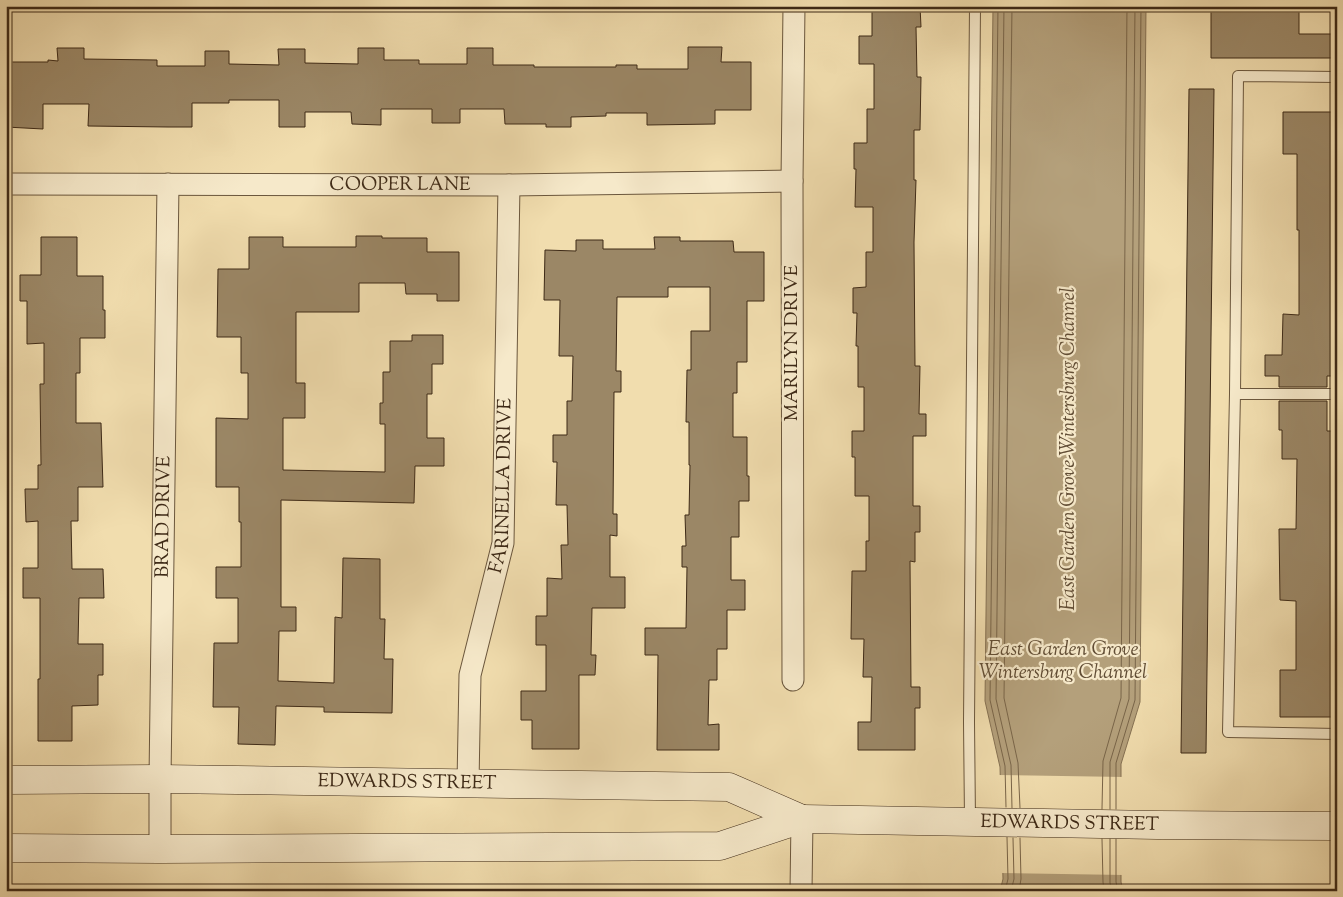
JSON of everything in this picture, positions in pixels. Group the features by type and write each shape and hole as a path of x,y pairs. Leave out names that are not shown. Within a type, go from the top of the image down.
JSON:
{"main road":[{"name":"EDWARDS STREET","path":"6,780 160,779 729,787 802,819"},
{"name":"EDWARDS STREET","path":"6,848 720,846 802,819 1337,826"}],"street":[{"name":"MARILYN DRIVE","path":"792,680 794,6"},
{"name":"COOPER LANE","path":"6,184 509,185 792,181"},
{"name":"BRAD DRIVE","path":"160,849 168,184"},
{"name":"FARINELLA DRIVE","path":"468,783 470,675 503,543 509,185"},
{"path":"801,891 802,819"}],"lane":[{"path":"975,6 969,722 977,821"},
{"path":"1337,77 1238,76 1235,394 1228,732 1337,734"},
{"path":"1235,394 1337,394"}],"water":[{"name":"East Garden Grove Wintersburg Channel","path":"993,6 1146,6 1140,702 1121,764 1121,882 1123,891 1000,891 1003,879 1000,767 985,701"}],"pier":[{"path":"997,775 1124,777 1124,875 1000,873"}],"building":[{"path":"872,6 920,6 921,27 916,27 917,77 921,77 920,130 914,130 914,180 916,180 914,242 915,366 920,366 919,414 926,414 926,436 913,436 913,506 920,506 920,532 915,532 915,562 910,561 911,687 920,687 920,708 915,708 915,750 858,750 858,722 871,722 872,677 863,677 864,639 851,639 852,571 866,571 866,541 869,541 869,496 855,496 855,457 852,457 852,431 864,431 864,387 858,387 857,313 853,313 853,288 866,287 866,252 873,252 873,207 855,207 856,169 854,169 854,143 867,143 867,109 874,109 874,64 859,64 859,36 872,36"},
{"path":"1211,6 1299,6 1299,34 1337,34 1337,58 1211,58"},
{"path":"688,47 722,47 721,62 751,62 751,110 715,110 715,124 647,125 647,113 606,113 606,116 571,117 571,127 546,127 546,124 505,124 504,109 460,109 460,123 432,123 432,109 381,109 381,125 352,124 351,112 305,112 305,127 279,127 279,100 229,100 229,103 192,103 192,127 168,127 88,126 89,104 43,104 43,129 6,127 6,62 58,61 57,48 84,48 84,59 157,60 157,66 205,66 205,51 229,51 229,64 279,65 278,49 305,49 305,63 358,64 358,48 384,48 384,60 419,60 419,64 467,64 467,48 493,48 493,65 616,67 616,65 637,65 637,69 688,69"},
{"path":"1189,89 1214,89 1206,753 1181,753"},
{"path":"1283,112 1337,112 1337,376 1327,376 1327,387 1279,387 1279,376 1265,376 1265,355 1282,355 1283,314 1299,315 1297,154 1283,154"},
{"path":"356,236 427,238 427,252 459,252 459,301 437,301 437,294 406,294 405,283 359,283 359,312 296,312 296,383 305,383 305,418 283,418 283,470 385,472 385,424 380,424 380,403 383,403 383,372 390,372 390,341 412,341 412,335 443,335 443,364 432,364 432,394 427,394 427,438 444,438 444,466 415,466 414,503 281,500 281,607 296,607 296,631 279,631 278,681 334,683 335,617 342,618 343,558 380,559 380,619 385,619 384,659 393,659 392,713 324,712 324,707 276,706 275,745 238,744 239,707 213,707 214,643 238,643 238,598 216,598 216,567 241,567 239,487 216,487 216,418 248,419 248,373 241,373 241,337 217,337 218,269 249,269 249,237 283,237 283,247 356,247"},
{"path":"41,237 77,237 77,276 103,276 105,338 80,338 80,373 76,373 76,423 101,423 103,487 78,487 78,521 71,521 72,569 103,569 104,598 79,598 78,644 103,644 103,675 98,675 98,705 72,706 72,741 38,741 40,598 23,598 23,568 38,568 38,521 26,522 25,489 38,489 38,465 41,465 40,384 44,384 44,343 27,344 27,301 20,301 20,275 41,275"},
{"path":"654,237 680,237 680,241 733,241 734,252 764,252 764,301 747,301 747,362 737,362 737,393 733,393 733,437 747,437 749,501 739,501 739,537 731,537 731,580 745,580 745,610 727,610 727,649 717,649 717,680 709,680 708,725 719,724 719,750 657,750 658,655 645,655 645,628 686,628 687,567 682,567 682,546 686,546 685,515 689,515 689,422 686,422 687,370 691,370 691,331 710,331 710,287 668,287 668,297 617,297 616,371 621,371 621,392 614,392 613,514 617,514 617,536 610,535 610,577 625,577 625,608 592,608 591,655 596,655 595,675 579,675 579,749 532,749 532,720 521,720 521,691 546,691 546,645 536,645 536,616 547,616 547,578 562,579 561,545 568,545 567,505 556,505 557,462 553,462 553,435 567,435 567,401 572,401 573,356 559,356 560,300 544,300 545,250 576,251 576,240 603,240 603,249 655,249"},
{"path":"1279,401 1327,401 1327,431 1337,431 1337,717 1280,717 1280,670 1296,670 1296,601 1280,600 1279,529 1296,529 1297,459 1282,459"}],"water label":[{"name":"East Garden Grove-Wintersburg Channel","path":"1069,449"}]}
